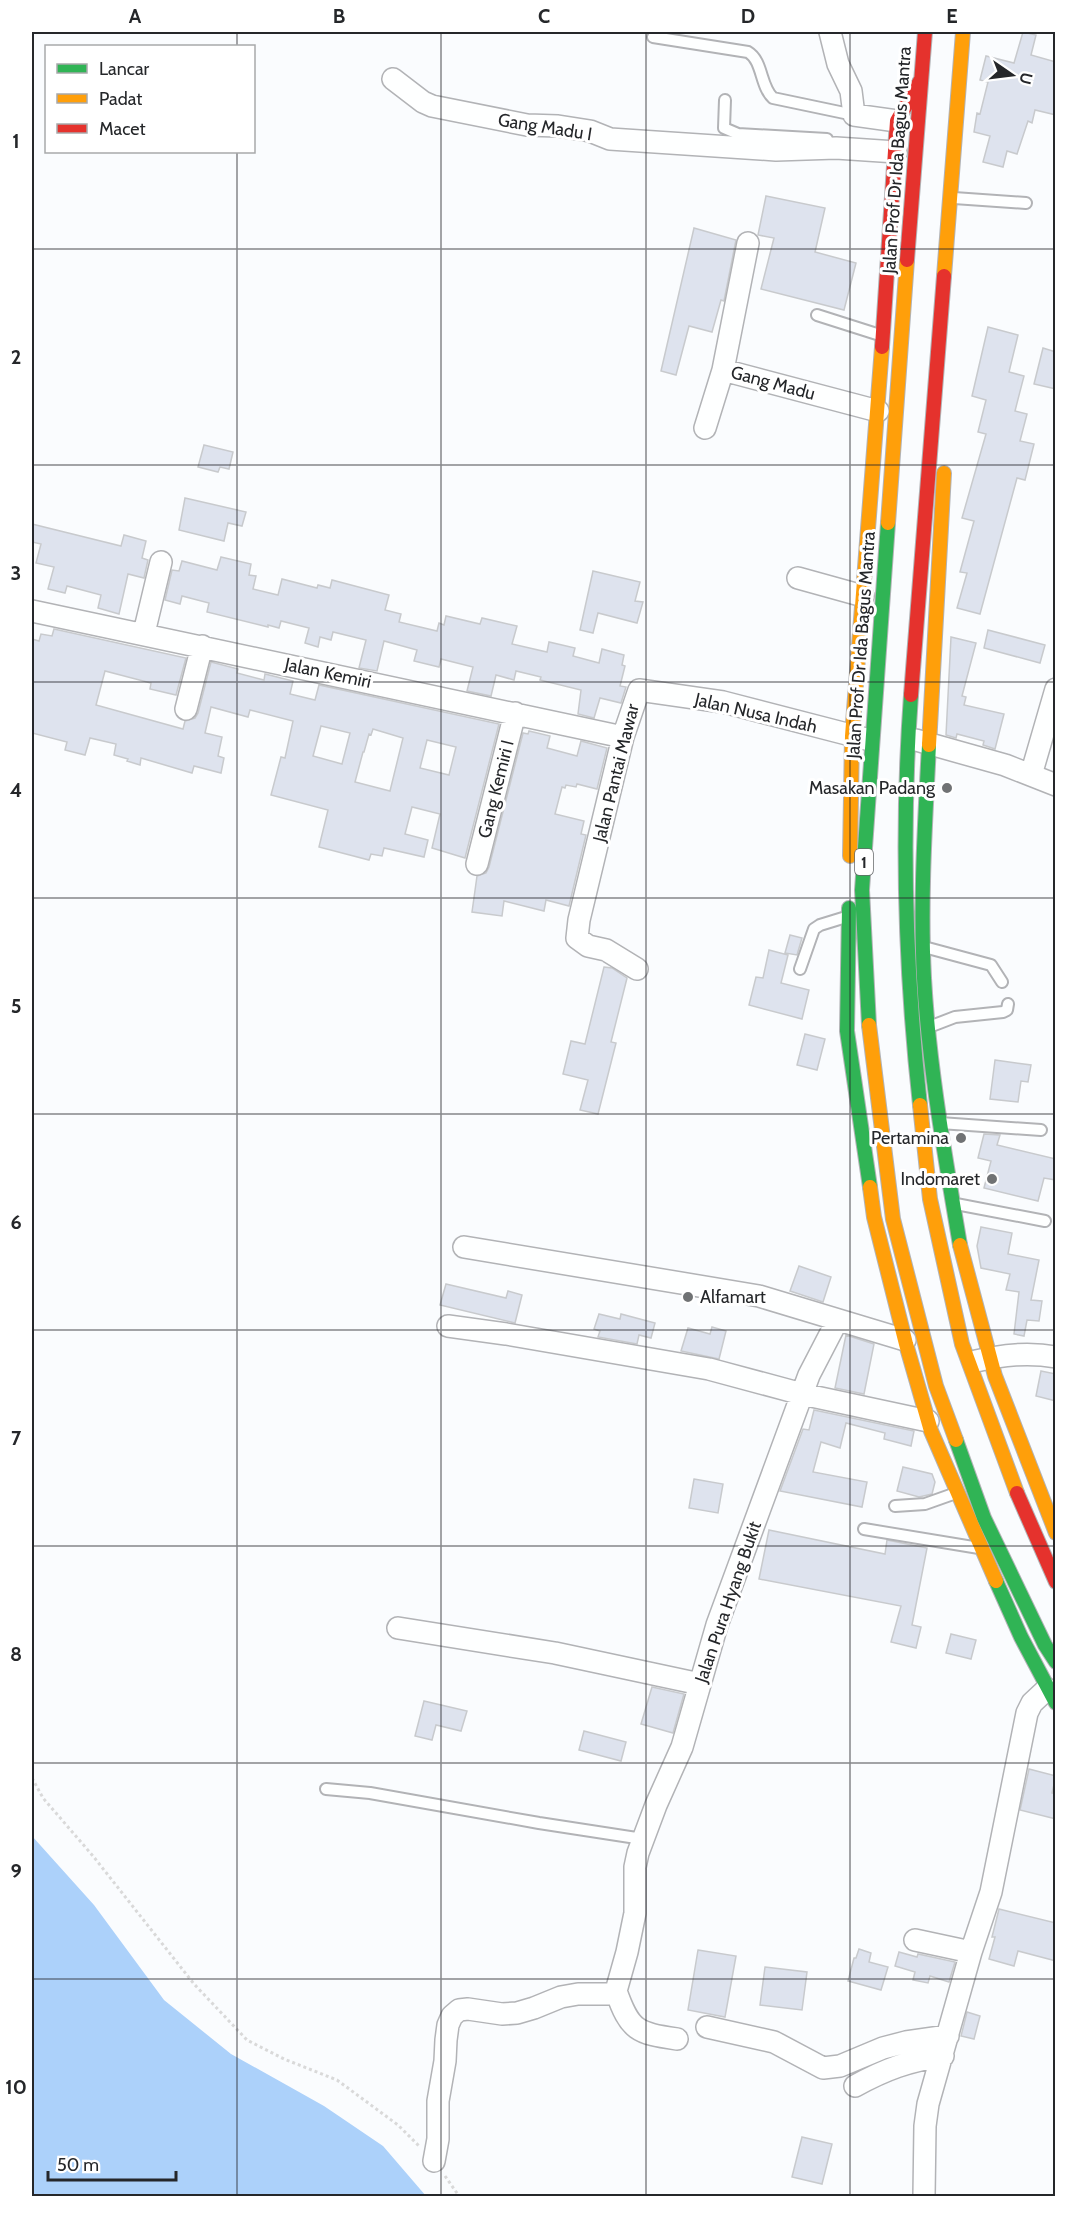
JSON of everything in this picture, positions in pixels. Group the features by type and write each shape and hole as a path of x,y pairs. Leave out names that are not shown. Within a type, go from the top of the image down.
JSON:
{"main road":[{"name":"Jalan Prof Dr Ida Bagus Mantra","path":"925,32 862,890 870,1037 893,1220 933,1376 984,1518 1045,1645 1056,1662"},
{"path":"963,32 959,82 956,198 918,740 924,947 934,1090 979,1360 1023,1510 1056,1582"},
{"path":"920,81 896,138 878,411 852,736 847,1031 874,1217 928,1421 1021,1637 1051,1696"},
{"path":"945,457 903,885 910,1018 930,1199 962,1344 979,1360 1049,1499 1056,1533"}],"street":[{"path":"830,32 838,64 851,91 854,115 896,138"},
{"name":"Gang Madu I","path":"393,80 432,106 527,125 558,126 590,131 610,139 776,150 836,148 896,138"},
{"name":"Gang Madu","path":"748,243 723,370 878,411"},
{"path":"705,428 723,370"},
{"path":"144,633 161,562"},
{"path":"798,578 863,596"},
{"name":"Jalan Kemiri","path":"32,611 623,736"},
{"path":"186,709 201,646"},
{"name":"Jalan Nusa Indah","path":"639,690 723,702 873,740"},
{"name":"Jalan Pantai Mawar","path":"637,969 606,950 588,946 577,938 579,920 623,736 639,690"},
{"path":"1031,775 1056,690"},
{"name":"Gang Kemiri I","path":"477,864 515,713"},
{"path":"918,740 1005,765 1056,785"},
{"path":"464,1246 759,1296 905,1340"},
{"name":"Jalan Pura Hyang Bukit","path":"616,1991 626,1960 635,1913 635,1868 643,1839 682,1747 717,1625 802,1394 825,1341 837,1321"},
{"path":"448,1326 725,1373 802,1394 928,1421"},
{"path":"979,1360 1019,1354 1056,1357"},
{"path":"398,1628 555,1653 700,1684"},
{"path":"924,2196 925,2126 928,2104 946,2046 970,1952 996,1869 1028,1713 1032,1703 1051,1696"},
{"path":"915,1940 970,1952"},
{"path":"434,2160 438,2139 438,2101 448,2025 459,2010 468,2009 502,2014 534,2008 561,1997 578,1994 609,1994 616,1991 628,2020 634,2027 645,2033 677,2039"},
{"path":"707,2027 774,2042 823,2068 840,2066 883,2048 906,2042 946,2046"},
{"path":"855,2086 878,2073 946,2046"}],"lane":[{"path":"653,37 748,52 754,57 766,89 774,98 854,115"},
{"path":"725,100 724,128 738,134 896,138"},
{"path":"956,198 1026,203"},
{"path":"817,315 883,336"},
{"path":"800,969 817,927 849,916"},
{"path":"906,942 991,965 1002,982"},
{"path":"929,1027 955,1017 1003,1012 1007,1010 1008,1004"},
{"path":"939,1123 1041,1130"},
{"path":"953,1204 1045,1221"},
{"path":"895,1506 925,1504 957,1492"},
{"path":"864,1530 982,1549"},
{"path":"326,1789 370,1793 643,1839"}],"path":[{"path":"32,1778 43,1798 93,1856 194,1984 247,2040 284,2059 337,2080 398,2125 434,2160 459,2196"}],"water":[{"path":"32,1836 94,1905 164,2000 231,2054 324,2106 383,2146 426,2196 32,2196"}],"building":[{"path":"1023,32 1036,35 1031,55 1056,62 1056,115 1035,110 1032,123 1028,121 1017,154 1007,151 1003,167 983,162 990,136 974,132 977,113 980,114 988,82 980,80 986,56 1014,63"},
{"path":"766,196 825,208 815,252 856,263 844,310 761,289 774,238 758,235"},
{"path":"694,228 736,240 724,301 721,300 712,332 689,326 676,375 661,371"},
{"path":"988,327 1018,335 1009,372 1024,376 1015,411 1027,414 1020,441 1034,444 1025,480 1017,478 980,614 957,608 967,573 960,572 974,521 962,518 986,434 978,432 986,400 972,396"},
{"path":"1043,348 1056,352 1056,389 1034,384"},
{"path":"204,445 233,452 229,469 220,467 218,472 198,467"},
{"path":"185,498 246,512 242,526 228,523 224,541 179,530"},
{"path":"32,524 121,546 124,535 146,541 142,558 148,560 144,578 128,574 119,614 98,608 101,595 67,586 65,593 48,589 54,567 36,563 41,544 32,542"},
{"path":"221,557 251,564 249,575 256,576 253,589 278,595 282,579 317,588 318,585 330,588 332,580 389,595 385,610 401,614 399,622 437,631 439,623 444,625 446,616 480,624 482,618 517,626 512,644 547,652 549,642 575,648 573,656 599,663 602,649 624,655 622,665 625,666 620,686 626,687 621,703 600,698 594,718 578,714 581,690 540,680 541,677 516,671 514,680 496,675 491,696 467,691 473,667 441,659 439,667 414,661 417,650 384,641 377,671 359,668 366,640 333,632 331,640 320,637 318,647 305,643 309,628 281,621 279,628 268,625 268,627 207,612 209,603 182,596 180,604 165,600 172,570 179,571 182,561 217,570"},
{"path":"593,571 640,582 635,601 643,602 637,623 598,613 593,633 580,630"},
{"path":"54,629 186,658 176,695 150,689 151,683 105,671 96,705 183,729 185,721 195,718 198,713 211,662 238,669 237,673 264,680 265,674 293,681 290,694 315,700 319,685 499,724 465,858 432,848 440,814 412,807 405,834 428,840 424,857 384,848 382,856 371,854 369,860 319,847 328,810 271,795 281,757 285,758 293,721 250,710 248,717 211,707 205,733 222,737 218,756 224,758 221,773 194,766 192,773 141,758 140,765 114,755 116,744 90,738 85,755 65,750 67,742 32,733 32,639 39,641 41,634 52,636","holes":["321,726 350,733 342,764 313,756","373,729 403,738 390,791 355,782 369,734 371,735","427,740 456,747 449,775 420,768"]},
{"path":"988,630 1045,645 1040,663 984,648"},
{"path":"951,637 976,643 962,696 966,697 964,705 1004,714 995,749 983,745 984,741 957,734 956,738 946,735"},
{"path":"529,731 550,736 547,748 577,756 581,741 607,748 597,789 577,784 576,787 566,785 565,788 562,787 555,814 584,821 581,834 586,835 569,906 546,900 544,911 504,901 502,916 472,912 477,876 486,873 489,867 523,733 528,734"},
{"path":"790,935 802,938 797,955 785,953"},
{"path":"769,950 788,955 781,983 809,990 802,1019 749,1005 756,977 763,978"},
{"path":"604,967 612,968 627,978 611,1042 616,1043 598,1114 580,1110 588,1080 563,1074 571,1041 585,1044"},
{"path":"805,1034 825,1039 817,1070 797,1065"},
{"path":"995,1060 1031,1065 1028,1082 1021,1081 1018,1102 990,1099"},
{"path":"984,1134 1000,1135 997,1145 1056,1159 1056,1180 1044,1178 1038,1201 984,1188 991,1161 978,1158"},
{"path":"981,1227 1012,1233 1008,1254 1039,1260 1031,1300 1042,1301 1039,1321 1027,1320 1024,1336 1014,1334 1019,1292 1006,1290 1010,1274 981,1268 977,1246"},
{"path":"799,1266 831,1277 823,1302 790,1291"},
{"path":"446,1284 506,1298 508,1291 522,1295 515,1323 440,1305"},
{"path":"599,1314 620,1319 621,1314 655,1323 651,1338 639,1335 637,1344 598,1337 600,1331 594,1329"},
{"path":"712,1327 726,1331 719,1359 681,1351 688,1328 710,1334"},
{"path":"846,1335 874,1344 864,1394 835,1388"},
{"path":"1041,1371 1056,1374 1056,1401 1036,1396"},
{"path":"814,1410 914,1431 911,1446 884,1439 885,1433 846,1423 840,1448 821,1442 813,1472 867,1482 862,1507 780,1491 803,1429 809,1430"},
{"path":"903,1467 932,1474 935,1482 932,1494 919,1497 897,1491"},
{"path":"694,1479 723,1484 718,1513 689,1508"},
{"path":"769,1530 885,1554 887,1540 927,1548 912,1625 921,1627 916,1648 891,1642 901,1606 759,1579"},
{"path":"951,1634 976,1640 971,1659 946,1653"},
{"path":"652,1687 684,1694 673,1733 641,1724"},
{"path":"424,1701 467,1711 461,1731 436,1725 432,1740 415,1736"},
{"path":"584,1731 626,1742 621,1761 579,1750"},
{"path":"1029,1769 1056,1776 1052,1793 1056,1794 1056,1819 1020,1810"},
{"path":"999,1909 1056,1923 1056,1961 1018,1951 1014,1966 989,1959"},
{"path":"859,1949 871,1953 869,1962 888,1967 881,1990 848,1981 854,1958"},
{"path":"698,1950 736,1956 725,2017 688,2010"},
{"path":"899,1952 955,1962 949,1982 930,1976 928,1983 913,1980 915,1972 895,1966"},
{"path":"765,1967 807,1972 802,2010 760,2005"},
{"path":"967,2012 980,2016 974,2039 961,2036"},
{"path":"802,2137 832,2144 822,2184 792,2177"}],"traffic: fast":[{"path":"869,1025 862,890 888,523"},
{"path":"911,695 906,798 906,900 911,1002 920,1105"},
{"path":"929,745 923,891 926,1012 943,1145 960,1245"},
{"path":"849,908 847,1031 870,1187"},
{"path":"956,1440 984,1518 1045,1645 1056,1662"},
{"path":"996,1581 1021,1637 1056,1703"}],"traffic: slow":[{"path":"944,276 963,32"},
{"path":"888,523 907,260"},
{"path":"850,856 852,736 882,347"},
{"path":"929,745 944,473"},
{"path":"869,1025 893,1219 936,1386 956,1440"},
{"path":"920,1105 930,1199 962,1344 1017,1493"},
{"path":"870,1187 874,1217 931,1431 996,1581"},
{"path":"960,1245 995,1376 1056,1533"}],"traffic: jam":[{"path":"907,260 925,32"},
{"path":"882,347 897,121 920,81"},
{"path":"911,695 944,276"},
{"path":"1017,1493 1056,1582"}],"place":[{"name":"Masakan Padang","path":"947,788"},
{"name":"Pertamina","path":"961,1138"},
{"name":"Indomaret","path":"992,1179"},
{"name":"Alfamart","path":"688,1297"}]}
